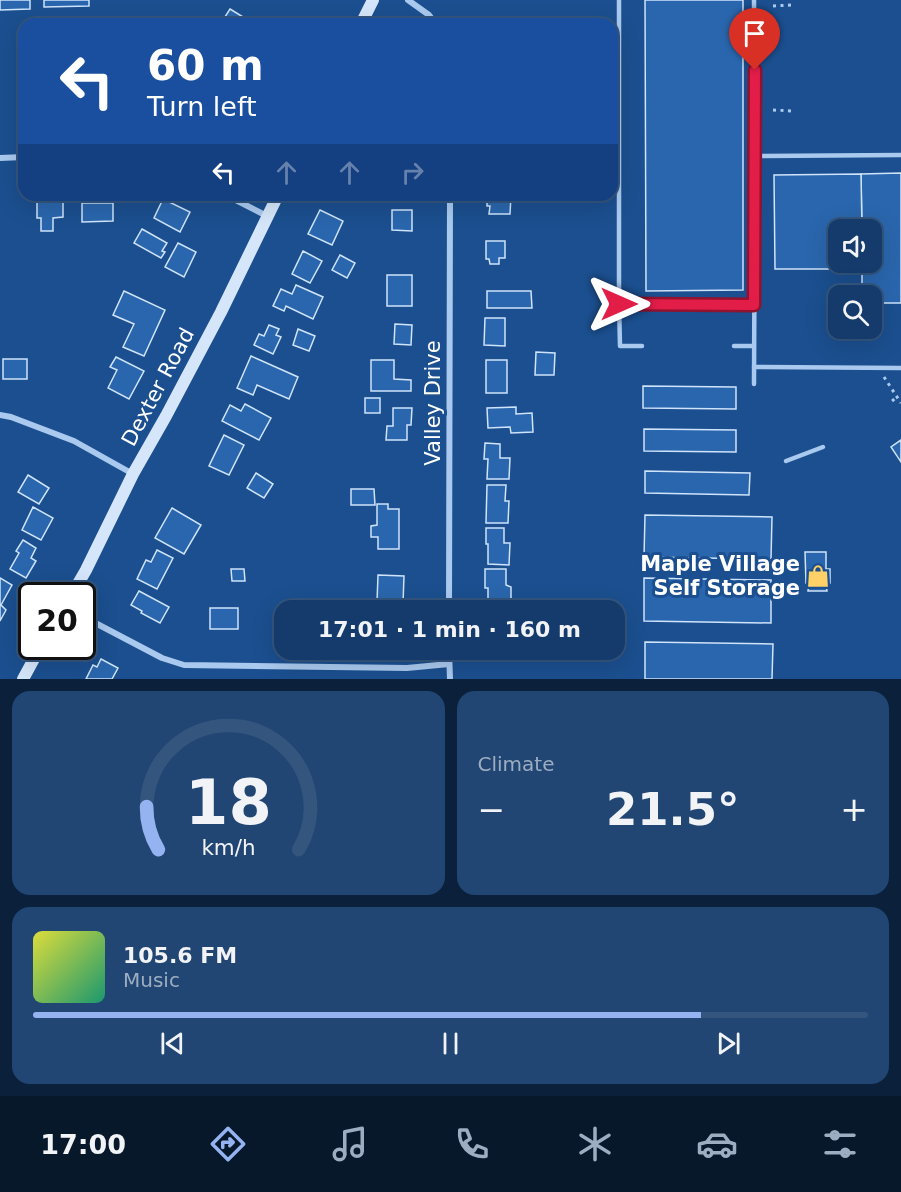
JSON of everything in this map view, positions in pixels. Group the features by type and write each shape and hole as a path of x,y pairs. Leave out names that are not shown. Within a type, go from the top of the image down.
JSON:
{"main road":[{"path":"364,18 373,0"},
{"name":"Dexter Road","path":"79,582 133,474 221,312 275,201"},
{"path":"22,679 33,660"}],"street":[{"path":"408,0 431,18"},
{"path":"0,158 18,157"},
{"path":"238,201 267,216"},
{"name":"Valley Drive","path":"449,600 450,201"},
{"path":"0,415 74,441 133,474"},
{"path":"96,624 162,658 184,665 407,668 449,664"},
{"path":"449,660 450,679"}],"lane":[{"path":"619,0 620,346 642,346"},
{"path":"754,0 754,384"},
{"path":"755,156 901,155"},
{"path":"619,304 754,305"},
{"path":"734,346 754,346"},
{"path":"754,367 901,368"},
{"path":"786,461 823,447"}],"path":[{"path":"773,6 792,5"},
{"path":"773,110 793,111"},
{"path":"878,368 901,403"},
{"path":"892,401 897,397"}],"building":[{"path":"0,0 30,0 30,9 0,10"},
{"path":"44,0 89,0 89,6 44,7"},
{"path":"645,0 743,0 743,290 646,291"},
{"path":"230,9 245,18 224,18"},
{"path":"901,173 901,303 882,303 882,285 862,285 862,273 882,273 882,219 862,219 861,174"},
{"path":"861,174 862,219 828,219 828,269 775,269 774,175"},
{"path":"37,201 63,201 63,217 53,218 53,231 41,231 41,218 37,218"},
{"path":"162,201 167,201 190,212 180,232 154,218"},
{"path":"487,201 511,201 510,214 489,214 490,206 487,206"},
{"path":"82,203 113,203 113,221 82,222"},
{"path":"320,210 343,221 332,245 308,234"},
{"path":"392,210 412,210 412,231 392,230"},
{"path":"142,229 167,243 161,258 134,243"},
{"path":"486,241 505,241 505,258 499,258 499,264 490,264 489,259 486,259"},
{"path":"178,243 196,252 184,277 165,267"},
{"path":"303,251 322,261 310,283 292,274"},
{"path":"340,255 355,263 347,278 332,270"},
{"path":"387,275 412,275 412,306 387,306"},
{"path":"296,285 323,297 313,319 286,306 284,311 273,306 281,289 292,294"},
{"path":"124,291 165,310 144,356 123,347 134,324 113,315"},
{"path":"487,291 531,291 532,308 487,308"},
{"path":"485,318 505,318 505,346 484,345"},
{"path":"395,324 412,325 411,345 394,344"},
{"path":"269,325 279,329 276,335 281,337 273,354 254,345 259,334 264,336"},
{"path":"298,329 315,336 309,351 293,345"},
{"path":"536,352 555,353 554,375 535,375"},
{"path":"251,356 298,377 289,399 257,385 253,395 237,388"},
{"path":"116,357 144,371 129,399 108,388 117,370 110,367"},
{"path":"3,359 27,359 27,379 3,379"},
{"path":"371,360 394,360 394,379 411,380 411,391 371,391"},
{"path":"486,360 507,360 507,393 486,393"},
{"path":"643,386 736,387 736,409 643,408"},
{"path":"365,398 380,398 380,413 365,413"},
{"path":"245,404 271,418 259,440 222,421 230,405 241,411"},
{"path":"516,407 516,414 532,413 533,432 511,433 510,427 488,428 487,408"},
{"path":"393,408 412,408 411,425 407,425 407,440 386,440 387,426 393,426"},
{"path":"644,429 736,430 736,452 644,451"},
{"path":"224,435 244,445 229,475 209,466"},
{"path":"901,440 901,462 891,447"},
{"path":"485,443 500,444 500,458 510,458 509,479 487,479 488,459 484,459"},
{"path":"645,471 750,473 749,495 645,493"},
{"path":"256,473 273,484 264,498 247,488"},
{"path":"28,475 49,488 39,504 18,492"},
{"path":"487,485 506,485 505,501 509,501 508,523 486,523"},
{"path":"351,489 374,489 375,505 351,505"},
{"path":"377,504 388,504 388,509 399,509 399,549 378,549 378,537 371,537 371,526 377,525"},
{"path":"33,507 53,518 41,540 22,530"},
{"path":"172,508 201,525 184,554 155,538"},
{"path":"645,515 772,517 771,559 644,557"},
{"path":"486,528 504,528 504,543 510,543 509,565 488,564"},
{"path":"23,540 36,548 31,558 36,561 26,578 10,569 19,553 16,551"},
{"path":"157,550 173,558 157,589 137,579 146,560 151,562"},
{"name":"Maple Village Self Storage","path":"805,552 826,552 826,569 830,569 830,583 826,583 827,591 808,591"},
{"path":"231,569 244,569 245,581 232,581"},
{"path":"485,569 506,569 506,585 511,587 511,600 488,600 488,588 485,588"},
{"path":"378,575 404,576 403,600 377,600"},
{"path":"0,578 12,585 1,605 6,610 0,621"},
{"path":"644,578 771,580 771,623 644,621"},
{"path":"139,591 169,607 160,623 131,605"},
{"path":"210,608 238,608 238,629 210,629"},
{"path":"645,642 773,644 772,679 645,679"},
{"path":"101,659 118,668 112,679 86,679 93,665 97,667"}],"place":[{"name":"Maple Village Self Storage","path":"818,576"}],"route":[{"path":"619,304 754,305 755,70"}]}
